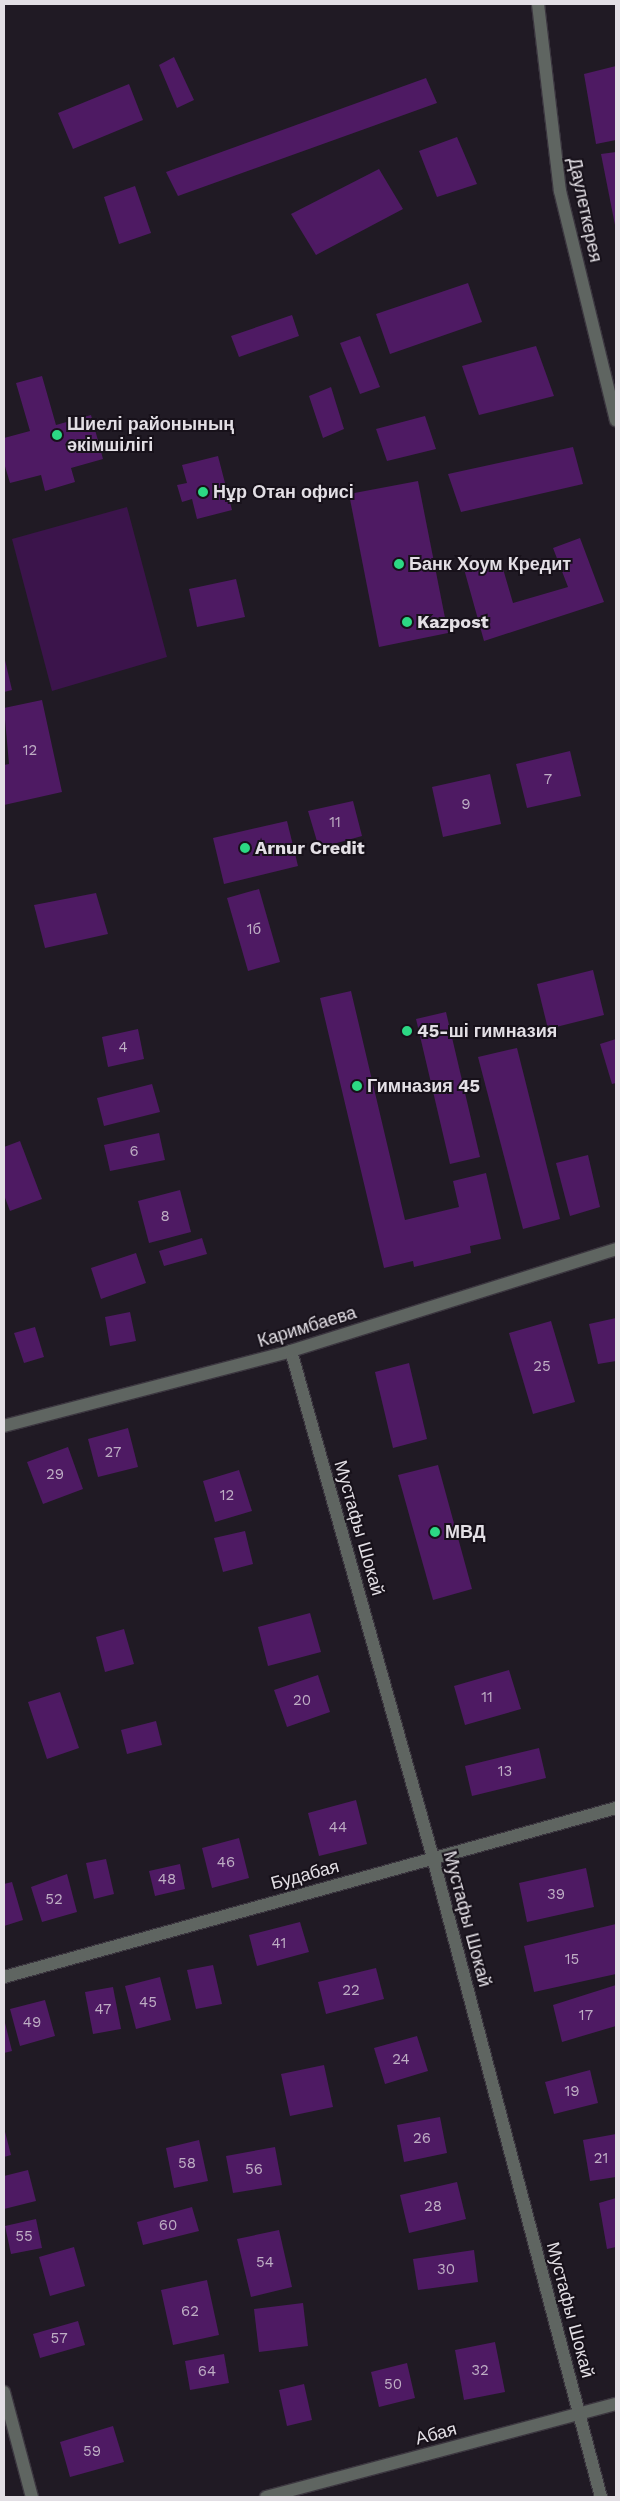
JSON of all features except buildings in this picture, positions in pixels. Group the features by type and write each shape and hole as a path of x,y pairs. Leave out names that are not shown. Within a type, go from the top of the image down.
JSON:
{"street":[{"name":"Даулеткерея","path":"538,4 560,191 616,420"},
{"name":"Каримбаева","path":"4,1426 291,1351 616,1249"},
{"name":"Мустафы Шокай","path":"291,1351 433,1858 601,2497"},
{"name":"Будабая","path":"4,1977 616,1808"},
{"path":"4,2392 32,2497"},
{"name":"Абая","path":"266,2497 616,2404"}],"shaded area":[{"path":"127,507 167,657 52,691 12,539"}],"place":[{"name":"Шиелі районының әкімшілігі","path":"57,435"},
{"name":"Нұр Отан офисі","path":"203,492"},
{"name":"Банк Хоум Кредит","path":"399,564"},
{"name":"Kazpost","path":"407,622"},
{"name":"Arnur Credit","path":"245,848"},
{"name":"45-ші гимназия","path":"407,1031"},
{"name":"Гимназия 45","path":"357,1086"},
{"name":"МВД","path":"435,1532"}]}
